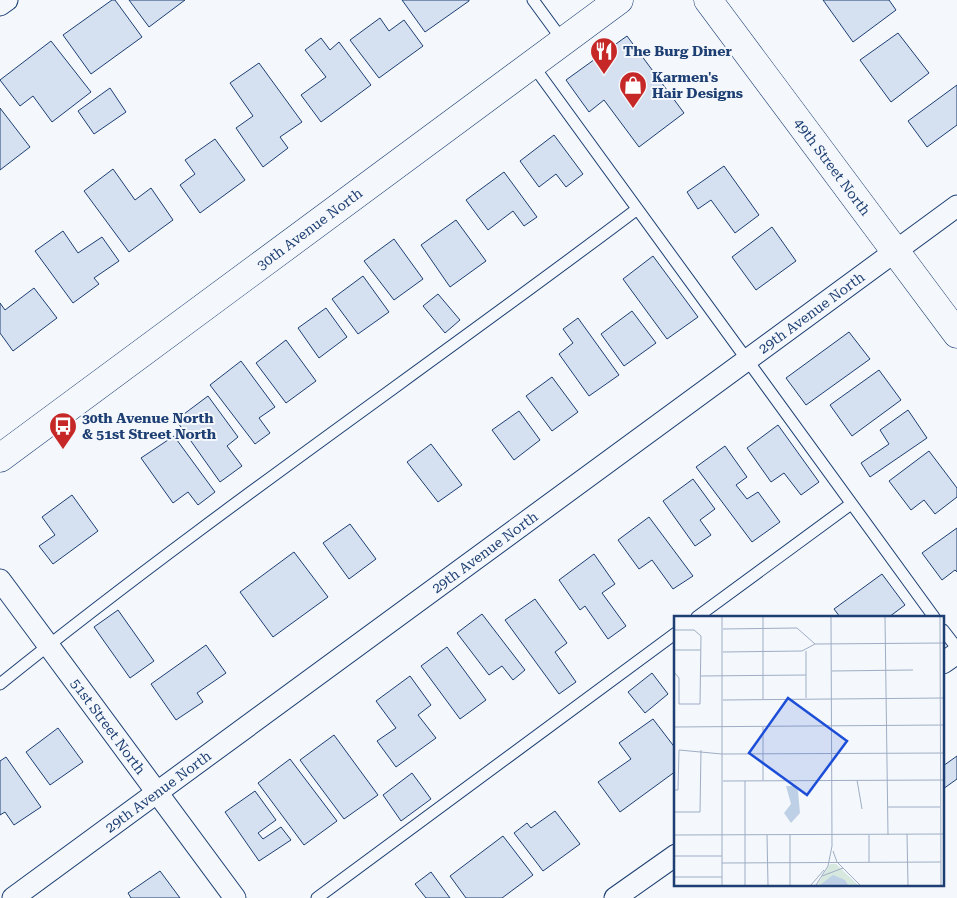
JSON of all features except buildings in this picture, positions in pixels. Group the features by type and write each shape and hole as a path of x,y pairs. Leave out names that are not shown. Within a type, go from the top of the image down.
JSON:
{"street":[{"path":"0,5 7,0"},
{"name":"30th Avenue North","path":"0,458 619,0"},
{"name":"49th Street North","path":"708,0 957,334"},
{"name":"29th Avenue North","path":"13,898 156,791 957,206"},
{"name":"51st Street North","path":"0,580 235,898"},
{"path":"944,662 957,653"},
{"path":"615,898 674,855"}],"lane":[{"path":"533,0 563,41"},
{"path":"531,64 933,616"},
{"path":"0,684 398,382 636,210"},
{"path":"698,616 851,504"},
{"path":"944,631 957,648"},
{"path":"316,898 674,634"}],"place":[{"name":"The Burg Diner","path":"604,75"},
{"name":"Karmen's Hair Designs","path":"633,109"},
{"name":"30th Avenue North & 51st Street North","path":"63,450"}]}
